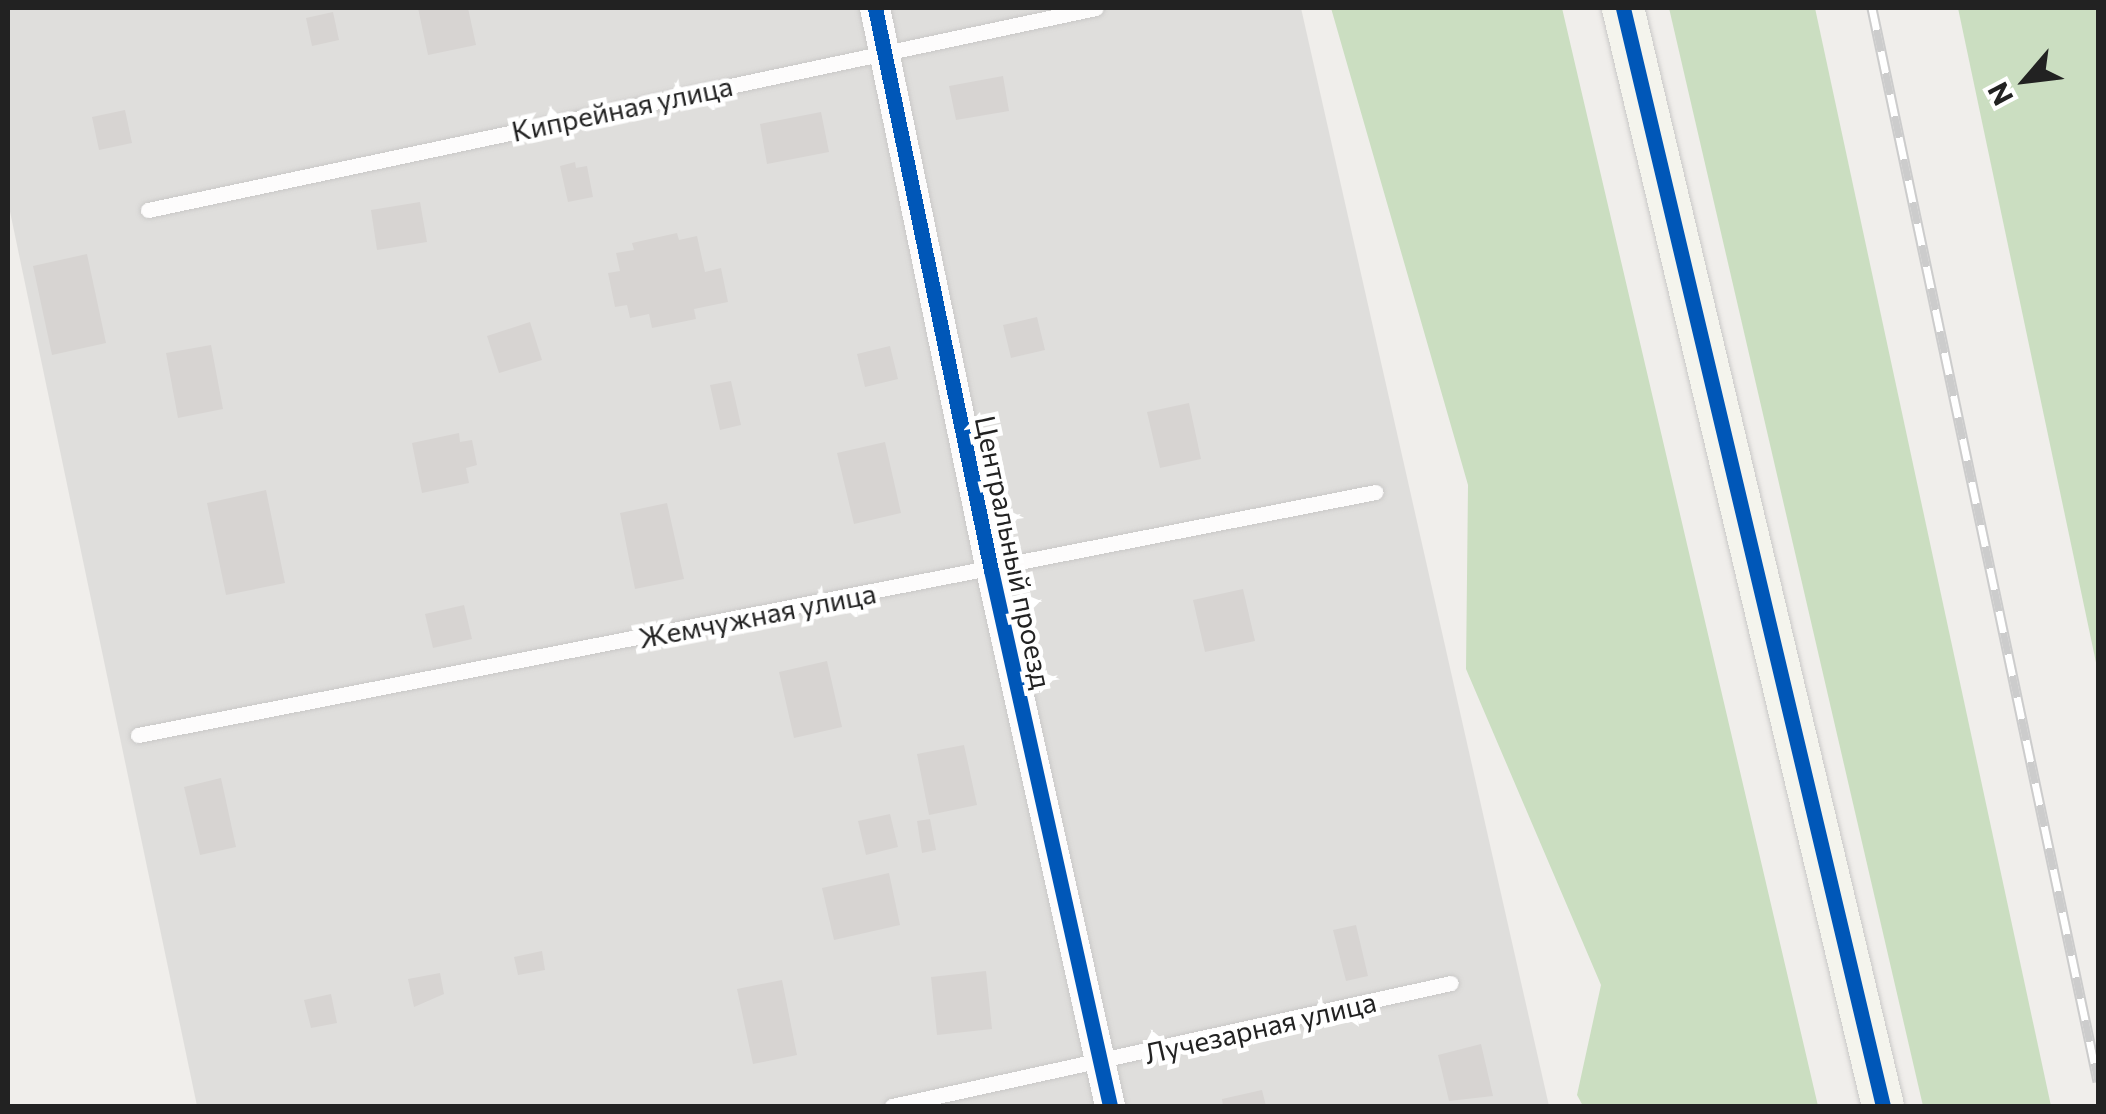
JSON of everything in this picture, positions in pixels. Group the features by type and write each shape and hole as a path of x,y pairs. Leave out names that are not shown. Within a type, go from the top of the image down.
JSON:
{"street":[{"name":"Центральный проезд","path":"876,8 990,570 1110,1106"},
{"path":"1623,8 1883,1106"}],"lane":[{"name":"Кипрейная улица","path":"148,210 1096,8"},
{"name":"Жемчужная улица","path":"138,735 1375,492"},
{"name":"Лучезарная улица","path":"892,1106 1450,983"}],"shaded area":[{"path":"8,8 1301,8 1549,1106 197,1106 8,202"}],"green space":[{"path":"1331,8 1562,8 1818,1106 1583,1106 1577,1095 1601,985 1466,669 1468,485"},
{"path":"1669,8 1815,8 2051,1106 1923,1106"},
{"path":"1958,8 2098,8 2098,672"}],"building":[{"path":"418,8 468,8 476,45 428,55"},
{"path":"333,12 339,40 312,46 306,18"},
{"path":"1003,76 1009,111 956,120 949,86"},
{"path":"125,110 132,143 99,150 92,117"},
{"path":"821,112 829,152 767,164 760,124"},
{"path":"575,162 576,168 587,166 593,197 568,202 560,166"},
{"path":"420,202 427,242 377,250 371,210"},
{"path":"677,233 679,240 697,236 705,272 721,268 728,302 694,309 696,319 652,328 649,314 630,318 627,305 615,307 608,273 620,271 616,253 634,250 632,243"},
{"path":"87,254 106,343 52,355 33,266"},
{"path":"1037,317 1045,350 1011,358 1003,325"},
{"path":"530,322 542,360 499,373 487,336"},
{"path":"211,345 223,409 178,418 166,353"},
{"path":"890,346 898,379 865,387 857,354"},
{"path":"731,381 741,425 720,430 710,385"},
{"path":"1189,403 1201,459 1160,468 1147,412"},
{"path":"459,433 460,442 472,440 477,465 466,468 469,483 422,493 412,443"},
{"path":"885,442 901,513 854,524 837,453"},
{"path":"266,490 285,583 226,595 207,503"},
{"path":"667,503 684,579 635,589 620,513"},
{"path":"1243,589 1255,641 1205,652 1193,600"},
{"path":"464,605 472,639 433,648 425,614"},
{"path":"827,661 842,727 794,738 779,672"},
{"path":"964,745 977,805 929,815 917,754"},
{"path":"221,778 236,847 200,855 184,787"},
{"path":"890,814 898,847 866,855 858,821"},
{"path":"930,819 936,850 922,853 917,821"},
{"path":"889,873 900,925 834,940 822,888"},
{"path":"1356,925 1368,976 1346,981 1333,930"},
{"path":"542,951 545,970 518,975 514,957"},
{"path":"986,971 992,1029 937,1035 931,977"},
{"path":"440,973 444,994 414,1007 408,979"},
{"path":"782,980 797,1055 753,1064 737,989"},
{"path":"331,994 337,1023 311,1028 304,1000"},
{"path":"1481,1044 1493,1096 1449,1101 1438,1055"},
{"path":"1262,1090 1266,1106 1223,1106 1222,1099"}],"railway":[{"path":"1872,8 2098,1081"}],"cycle path":[{"path":"875,8 991,570 1110,1106"},
{"path":"1623,8 1883,1106"}]}
